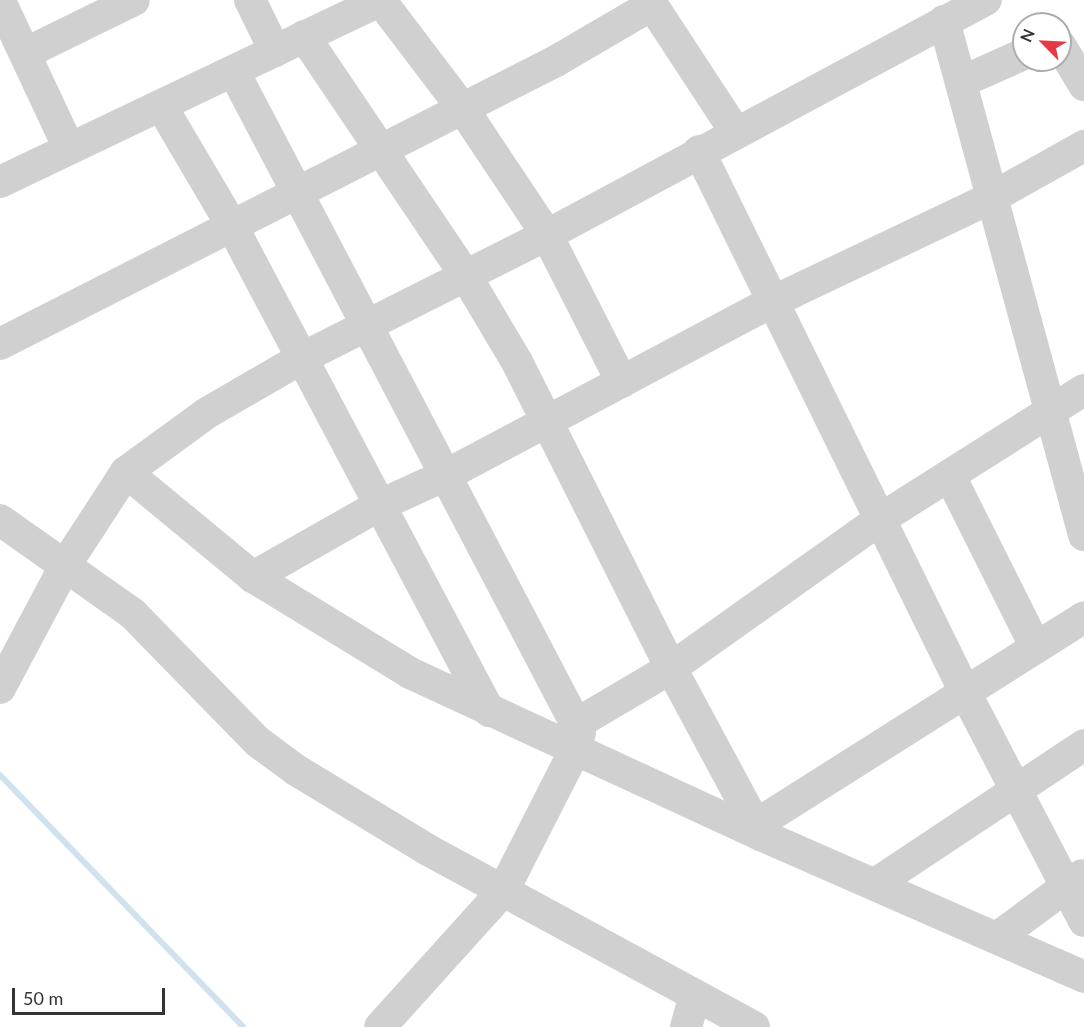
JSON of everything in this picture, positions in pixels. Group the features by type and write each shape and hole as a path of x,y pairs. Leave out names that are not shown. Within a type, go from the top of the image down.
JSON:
{"street":[{"path":"26,52 134,0"},
{"path":"250,0 275,51"},
{"path":"0,182 381,0 463,109 547,235 622,382"},
{"path":"0,688 66,564 126,472 207,413 302,358 370,326 547,235 699,151 986,0"},
{"path":"0,1 26,52 69,148"},
{"path":"0,344 463,109 651,2 736,133"},
{"path":"944,21 1053,411 1084,535"},
{"path":"304,36 466,276 547,422 671,668 759,830"},
{"path":"962,82 1012,59"},
{"path":"1072,65 1084,85"},
{"path":"234,72 296,193 370,326 448,474 577,735"},
{"path":"162,106 232,226 378,506 489,711"},
{"path":"254,577 378,506 448,474 774,301 992,198 1084,146"},
{"path":"699,151 1015,791 1075,880 1084,921"},
{"path":"380,1027 503,891 577,735 882,518 1084,390"},
{"path":"126,472 254,577 410,673 489,711 577,735 759,830 1084,977"},
{"path":"950,476 1036,648"},
{"path":"0,520 66,564 153,632 258,742 296,770 503,891 751,1026"},
{"path":"759,830 1084,617"},
{"path":"875,884 1084,745"},
{"path":"998,937 1075,880"},
{"path":"686,1027 694,995"}],"waterway":[{"path":"0,775 243,1027"}]}
